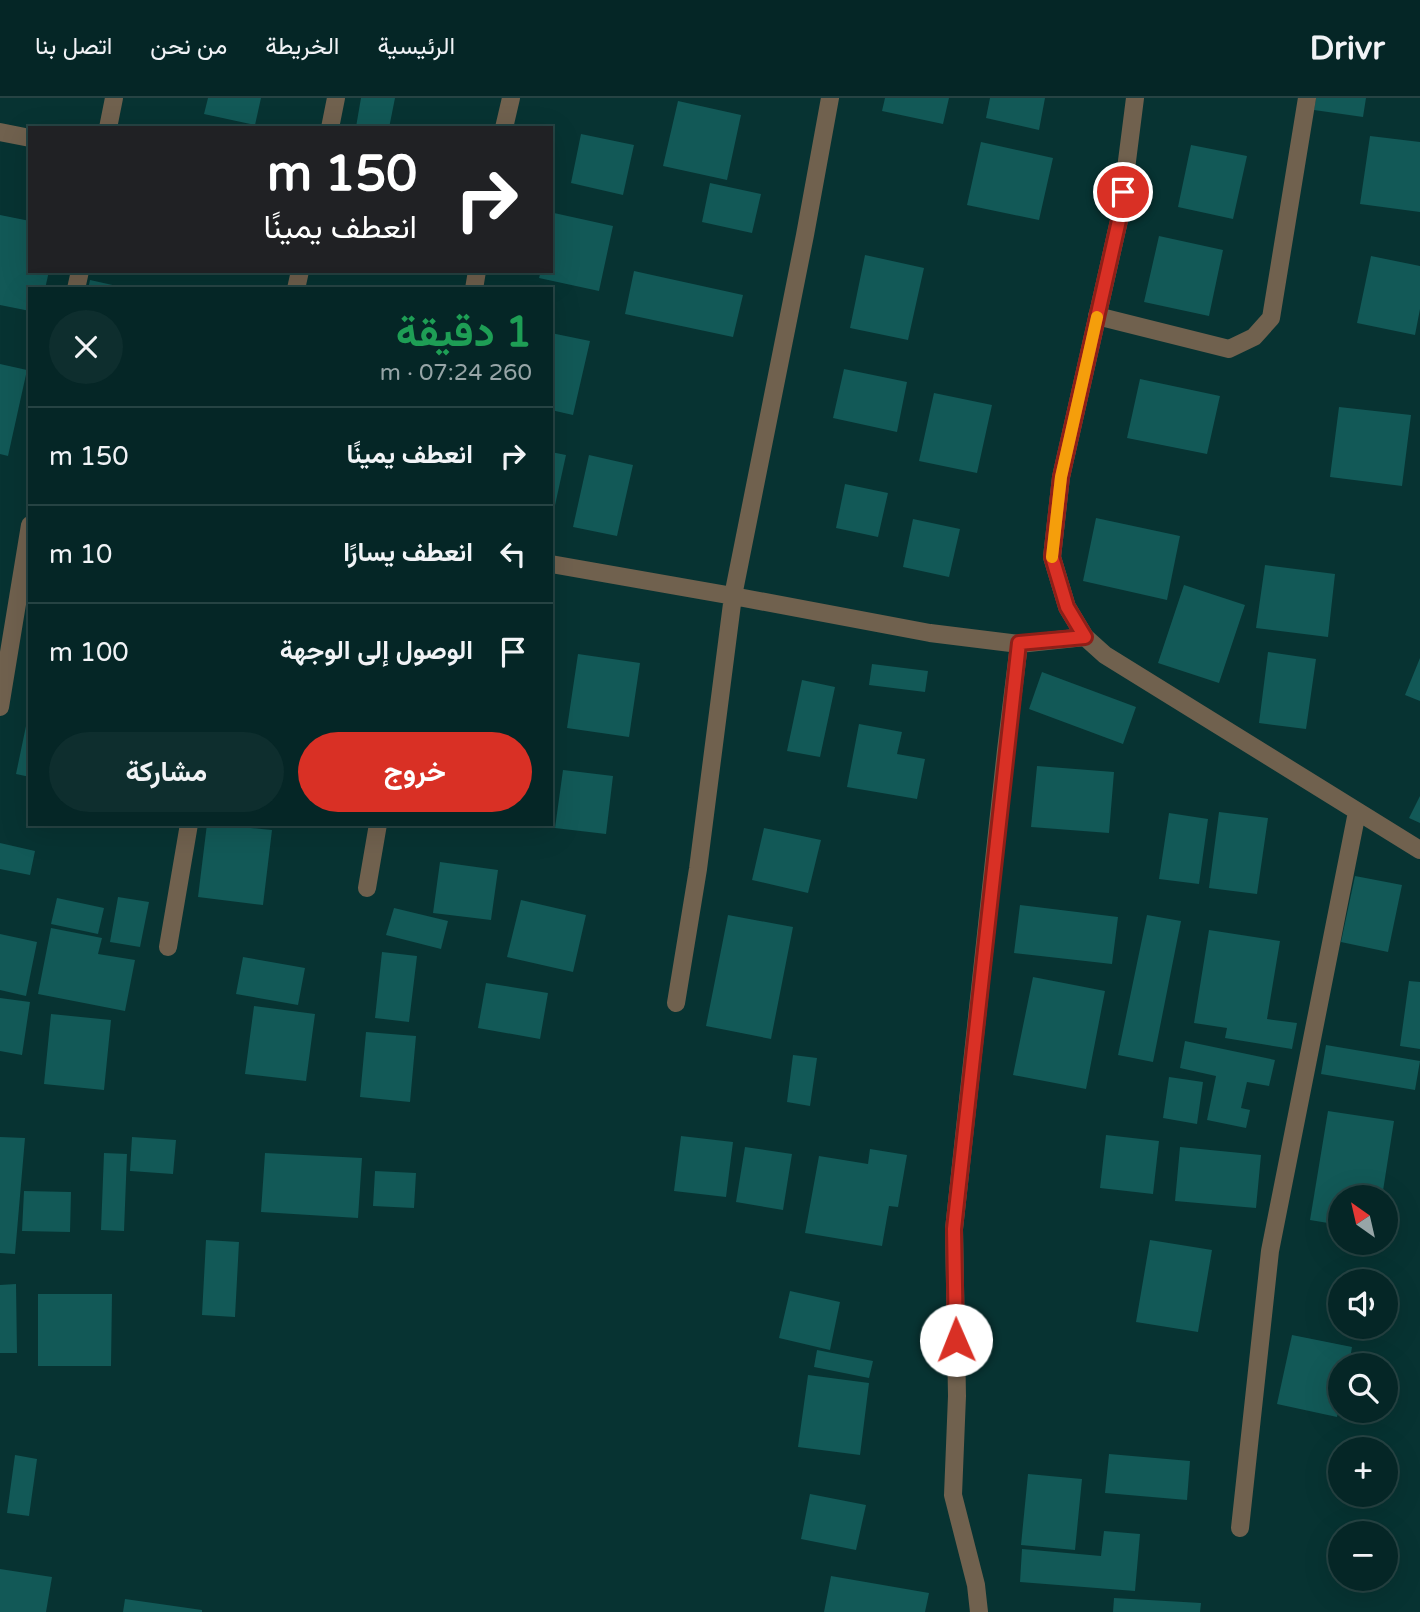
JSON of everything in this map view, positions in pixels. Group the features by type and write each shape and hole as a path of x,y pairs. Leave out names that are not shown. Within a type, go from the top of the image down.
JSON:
{"street":[{"path":"108,126 114,98"},
{"path":"330,126 336,98"},
{"path":"505,126 511,98"},
{"path":"676,1003 698,869 733,596 830,98"},
{"path":"1135,98 1120,216 1061,477 1052,557 1067,607 1085,637 1105,655 1420,850"},
{"path":"1097,316 1229,349 1254,337 1271,318 1307,98"},
{"path":"0,132 28,138"},
{"path":"0,707 28,537"},
{"path":"553,564 930,634 1019,643 1085,637"},
{"path":"979,1612 976,1585 953,1495 957,1396 954,1229 1019,643"},
{"path":"1240,1528 1270,1251 1357,811"},
{"path":"168,947 189,826"},
{"path":"367,888 378,826"}],"building":[{"path":"208,98 261,98 255,125 204,114"},
{"path":"361,98 395,98 389,126 356,126"},
{"path":"885,98 949,98 943,124 882,111"},
{"path":"990,98 1045,98 1039,130 986,118"},
{"path":"1316,98 1366,98 1363,117 1314,110"},
{"path":"678,101 741,115 727,180 663,166"},
{"path":"581,134 634,145 623,195 571,183"},
{"path":"1370,136 1420,142 1420,212 1360,204"},
{"path":"981,142 1053,158 1039,220 967,205"},
{"path":"1191,145 1247,156 1233,219 1178,207"},
{"path":"710,183 761,194 752,233 702,222"},
{"path":"554,213 613,226 599,291 539,278 540,273 553,273"},
{"path":"0,215 28,221 28,273 49,273 45,287 28,287 28,311 0,305"},
{"path":"1159,236 1223,250 1209,316 1144,302"},
{"path":"865,255 924,268 908,340 850,328"},
{"path":"1371,256 1420,266 1420,309 1415,335 1357,323"},
{"path":"634,271 743,295 733,337 625,314"},
{"path":"90,280 122,287 88,287"},
{"path":"553,333 590,341 573,415 553,410"},
{"path":"0,364 27,370 8,456 0,454"},
{"path":"844,369 907,382 897,432 833,418"},
{"path":"1140,379 1220,396 1207,454 1127,438"},
{"path":"934,393 992,405 977,473 919,461"},
{"path":"1339,407 1411,415 1402,486 1330,477"},
{"path":"553,452 566,455 553,514"},
{"path":"589,455 633,465 617,536 573,527"},
{"path":"845,484 888,493 878,537 836,528"},
{"path":"1096,518 1180,536 1167,600 1083,581"},
{"path":"913,519 960,529 949,577 903,567"},
{"path":"1265,565 1335,574 1328,637 1256,628"},
{"path":"1184,585 1245,605 1219,683 1158,663"},
{"path":"1268,652 1316,659 1306,729 1259,723"},
{"path":"578,654 640,663 629,737 567,728"},
{"path":"1420,658 1420,701 1405,695"},
{"path":"872,664 928,671 925,692 869,685"},
{"path":"1042,672 1136,707 1123,744 1029,709"},
{"path":"802,680 835,687 820,757 787,751"},
{"path":"859,724 902,732 897,754 925,759 917,799 847,787"},
{"path":"26,726 28,777 16,774"},
{"path":"1037,766 1114,772 1109,833 1031,827"},
{"path":"563,770 613,776 606,834 555,828"},
{"path":"1420,796 1420,823 1409,818"},
{"path":"1219,812 1268,818 1257,894 1209,888"},
{"path":"1169,813 1208,819 1199,884 1159,879"},
{"path":"207,826 272,830 263,905 198,897"},
{"path":"764,828 821,840 808,893 752,880"},
{"path":"0,843 35,851 30,875 0,869"},
{"path":"440,862 498,870 491,920 433,913"},
{"path":"1355,876 1402,885 1388,952 1341,942"},
{"path":"118,897 149,902 140,947 110,942"},
{"path":"57,898 104,908 98,934 51,924"},
{"path":"521,900 586,915 573,972 507,957"},
{"path":"1020,905 1118,917 1112,964 1014,953"},
{"path":"394,908 448,921 441,949 386,935"},
{"path":"728,915 793,927 771,1039 706,1026"},
{"path":"1147,915 1181,921 1153,1062 1118,1055"},
{"path":"51,928 102,938 98,954 135,960 125,1011 38,994"},
{"path":"1209,930 1280,941 1267,1019 1297,1023 1292,1049 1225,1038 1227,1028 1194,1023"},
{"path":"0,934 37,942 26,996 0,990"},
{"path":"382,952 417,956 409,1022 375,1018"},
{"path":"243,957 305,968 298,1005 236,994"},
{"path":"1033,977 1105,991 1086,1089 1013,1075"},
{"path":"1409,981 1420,982 1420,1049 1400,1046"},
{"path":"486,983 548,993 540,1039 478,1028"},
{"path":"0,998 30,1002 22,1055 0,1051"},
{"path":"254,1006 315,1014 306,1081 245,1074"},
{"path":"51,1014 111,1020 104,1090 44,1084"},
{"path":"366,1032 416,1036 410,1102 360,1097"},
{"path":"1185,1041 1275,1060 1269,1086 1247,1082 1241,1108 1250,1110 1246,1128 1207,1120 1216,1076 1180,1068"},
{"path":"1326,1045 1420,1061 1415,1090 1321,1074"},
{"path":"793,1055 817,1058 810,1106 787,1102"},
{"path":"1169,1077 1203,1082 1197,1124 1163,1118"},
{"path":"1328,1111 1394,1121 1384,1185 1328,1185 1328,1223 1310,1220"},
{"path":"1106,1135 1159,1141 1153,1194 1100,1188"},
{"path":"681,1136 733,1142 726,1197 674,1191"},
{"path":"0,1137 25,1138 15,1254 0,1253"},
{"path":"132,1137 176,1140 173,1174 130,1171"},
{"path":"745,1147 792,1154 783,1210 736,1202"},
{"path":"1180,1147 1261,1155 1256,1208 1175,1201"},
{"path":"870,1149 907,1155 898,1207 889,1206 882,1246 805,1233 819,1156 868,1164"},
{"path":"104,1153 127,1154 124,1231 101,1230"},
{"path":"265,1153 362,1158 358,1218 261,1212"},
{"path":"375,1171 416,1173 414,1208 373,1206"},
{"path":"24,1191 71,1192 70,1232 22,1231"},
{"path":"206,1240 239,1242 235,1317 202,1315"},
{"path":"1150,1240 1212,1250 1198,1332 1136,1322"},
{"path":"16,1284 17,1353 0,1353 0,1285"},
{"path":"790,1291 840,1302 830,1350 779,1338"},
{"path":"38,1294 112,1294 111,1366 38,1366"},
{"path":"1292,1335 1352,1347 1351,1353 1328,1353 1328,1415 1277,1404"},
{"path":"817,1350 873,1361 869,1378 814,1367"},
{"path":"808,1375 869,1383 860,1455 798,1447"},
{"path":"1109,1454 1190,1461 1187,1500 1105,1493"},
{"path":"15,1455 37,1459 29,1516 7,1513"},
{"path":"1028,1474 1082,1479 1075,1550 1021,1545"},
{"path":"810,1494 866,1505 856,1550 801,1539"},
{"path":"1104,1531 1140,1534 1135,1591 1020,1582 1022,1549 1101,1556"},
{"path":"0,1569 52,1577 46,1612 0,1612"},
{"path":"831,1576 929,1593 925,1612 824,1612"},
{"path":"1114,1598 1201,1603 1200,1612 1113,1612"},
{"path":"125,1599 202,1610 202,1612 123,1612"}],"slow traffic":[{"path":"1052,557 1061,477 1097,317"}],"route":[{"path":"956,1340 954,1229 1019,643 1085,637 1067,607 1052,557 1061,477 1120,216 1123,192"}]}
